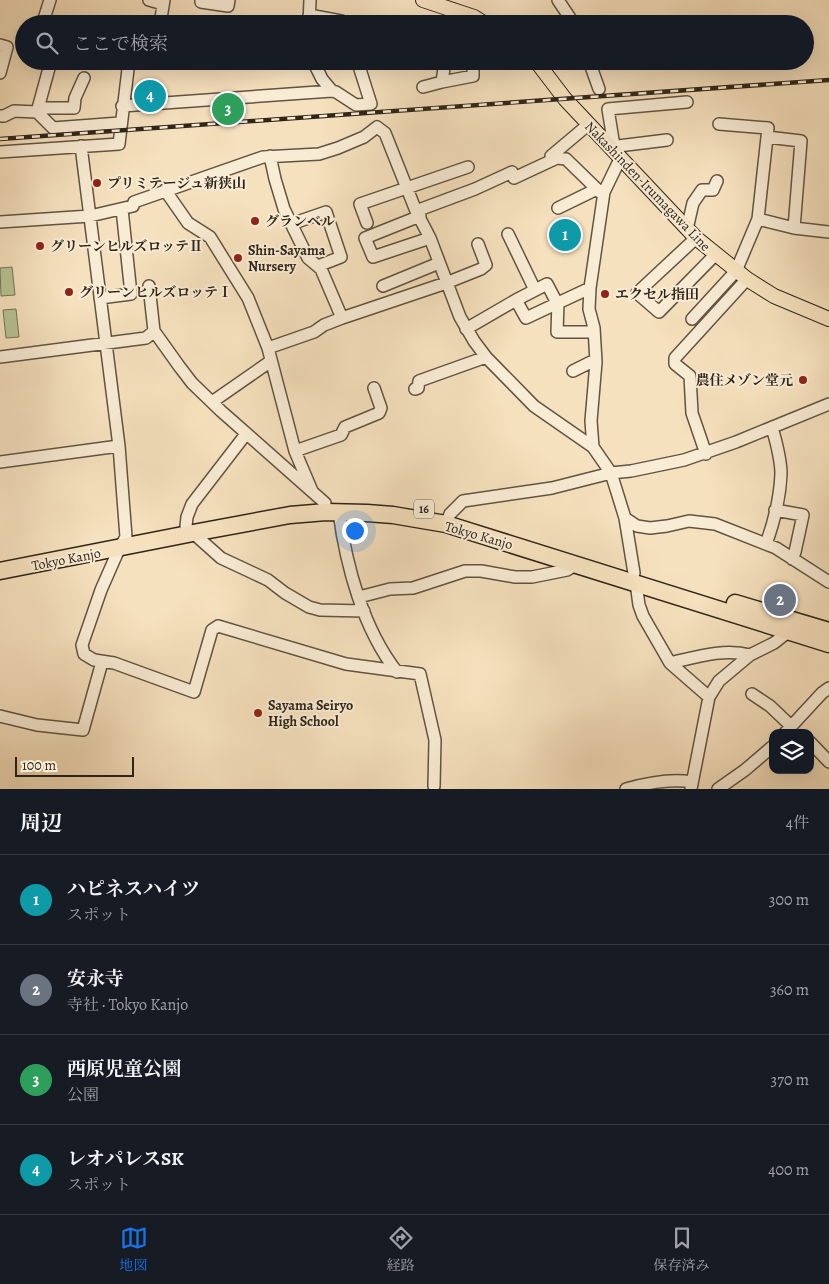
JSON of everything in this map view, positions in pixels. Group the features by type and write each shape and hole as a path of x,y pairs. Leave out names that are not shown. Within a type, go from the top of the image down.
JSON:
{"highway":[{"name":"Tokyo Kanjo","path":"0,571 269,510 394,505 448,519 635,578 788,632 829,644"},
{"name":"Tokyo Kanjo","path":"448,519 577,564 635,578 829,632"},
{"name":"Tokyo Kanjo","path":"0,561 122,543"}],"main road":[{"path":"423,0 452,9 464,15"},
{"name":"Nakashinden-Irumagawa Line","path":"545,70 565,99 691,234 741,275 774,296 829,319"}],"street":[{"path":"45,15 50,0"},
{"path":"149,0 163,2 161,15"},
{"path":"201,0 200,2 228,6 229,0"},
{"path":"309,15 310,0"},
{"path":"558,0 568,15"},
{"path":"451,15 452,9"},
{"path":"0,45 7,47 0,73"},
{"path":"38,110 49,70"},
{"path":"0,152 118,144 128,70"},
{"path":"318,70 332,91"},
{"path":"122,106 332,91 356,105 371,104 360,70"},
{"path":"442,82 444,70"},
{"path":"424,87 473,76 473,70"},
{"path":"592,70 599,89"},
{"path":"0,116 14,112 74,108 75,98 84,78"},
{"path":"593,447 591,421 596,362 594,332 589,309 600,192 610,177 615,151 608,109 687,102"},
{"path":"38,110 53,128 120,123"},
{"path":"552,160 551,156 588,124"},
{"path":"706,454 692,413 690,376 675,364 675,358 741,275 758,219 768,128 719,124"},
{"path":"0,222 90,216 122,209 133,206 134,202 166,190 263,157 319,154 338,148 364,137 377,127 385,133 466,329 486,357 534,406 593,447 611,473 625,518 639,605 643,616 670,663 709,697"},
{"path":"767,137 801,141 794,228"},
{"path":"615,151 667,140"},
{"path":"81,146 119,446 122,543 101,590 82,645 84,654 87,657 102,662 114,663 194,692 212,630 218,626 346,664 420,674 435,740 434,786"},
{"path":"270,156 277,187 291,224 308,258 321,269 342,318"},
{"path":"430,238 373,257 365,238 512,172 514,178 557,158 566,159 600,192"},
{"path":"367,223 360,204 468,166"},
{"path":"716,255 660,312 637,293 691,234 693,203 702,190 713,190 717,181"},
{"path":"166,190 188,222 210,237 248,298 268,348 295,451 312,491"},
{"path":"558,208 600,192"},
{"path":"100,298 131,294 122,209"},
{"path":"291,224 326,212 341,257 318,266"},
{"path":"758,219 794,228 829,232"},
{"path":"508,234 535,290"},
{"path":"268,348 314,332 324,325 342,318 446,283 481,269 486,264 478,244"},
{"path":"383,286 439,264"},
{"path":"692,319 741,275"},
{"path":"466,329 548,284 557,302 557,332 594,332"},
{"path":"149,286 154,330 183,372 246,434 332,507 354,584 370,627 383,654 397,672"},
{"path":"516,300 526,318 590,288"},
{"path":"0,357 146,338 154,330"},
{"path":"415,390 418,388 419,381 486,357"},
{"path":"212,402 271,361"},
{"path":"573,371 591,362 596,362"},
{"path":"295,451 341,435 344,427 379,413 381,408 374,388"},
{"path":"448,519 463,501 552,488 611,473 631,471 706,454 829,404"},
{"path":"766,544 775,510 781,474 779,455 772,427"},
{"path":"246,434 192,504 187,517 190,529 221,558 268,580 285,594 309,607 320,610 364,611"},
{"path":"0,462 119,446"},
{"path":"775,510 803,515 796,552 792,559"},
{"path":"625,518 637,526 650,528 690,521 724,526 766,544 829,582"},
{"path":"359,597 390,589 413,588 465,571 481,571 515,577 532,577 567,570 577,564"},
{"path":"626,789 662,781 678,780 692,786 709,697 719,681 750,655 774,643 788,632"},
{"path":"670,663 719,653 739,652 750,655"},
{"path":"0,716 37,726 83,730 102,662"},
{"path":"752,694 770,706 793,729 822,693 829,688"},
{"path":"814,746 829,762"},
{"path":"718,789 769,749"}],"green space":[{"path":"237,100 238,116 220,117 219,102"},
{"path":"12,267 15,295 1,296 0,268"},
{"path":"16,309 19,337 6,338 3,310"}],"railway":[{"path":"0,139 829,80"}],"place":[{"name":"レオパレスSK","path":"150,96"},
{"name":"西原児童公園","path":"228,109"},
{"name":"プリミテージュ新狭山","path":"97,183"},
{"name":"グランベル","path":"255,221"},
{"name":"ハピネスハイツ","path":"565,235"},
{"name":"グリーンヒルズロッテⅡ","path":"40,246"},
{"name":"Shin-Sayama Nursery","path":"238,258"},
{"name":"グリーンヒルズロッテⅠ","path":"69,292"},
{"name":"エクセル指田","path":"605,294"},
{"name":"農住メゾン堂元","path":"803,380"},
{"name":"安永寺","path":"780,600"},
{"name":"Sayama Seiryo High School","path":"258,713"}]}
